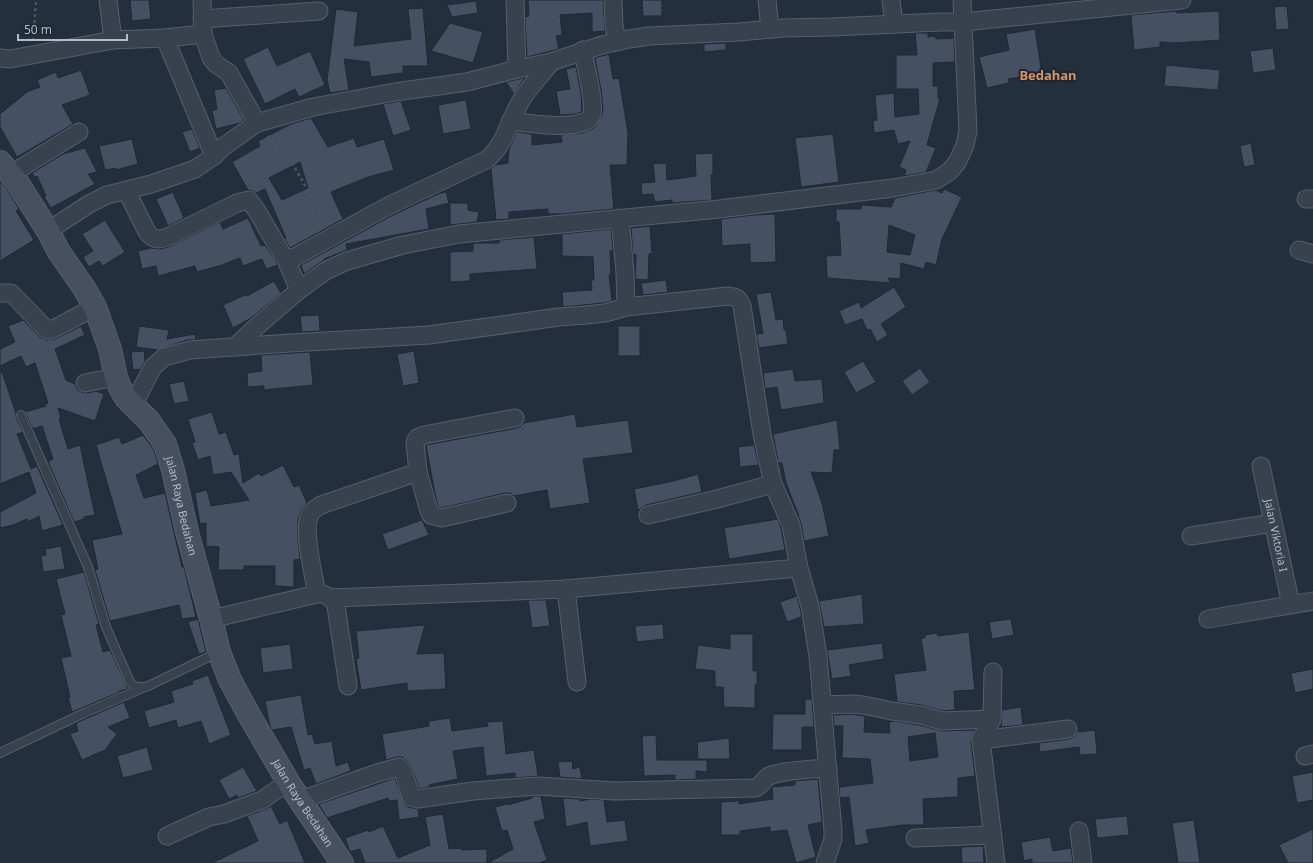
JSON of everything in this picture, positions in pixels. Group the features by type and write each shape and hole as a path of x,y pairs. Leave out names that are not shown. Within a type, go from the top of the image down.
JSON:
{"street":[{"path":"108,0 113,40"},
{"path":"202,0 203,27 211,58 216,64 229,73 257,123"},
{"path":"515,0 517,69"},
{"path":"614,0 614,25 617,42"},
{"path":"767,0 770,29"},
{"path":"891,0 894,24"},
{"path":"235,347 299,290 327,270 346,261 404,245 459,234 719,209 893,188 936,180 950,171 958,161 965,146 968,131 962,0"},
{"path":"48,231 89,204 107,195 195,169 257,123 313,107 395,92 467,82 551,62 583,50 617,42 649,36 770,29 963,22 1125,3 1182,0"},
{"path":"0,58 10,59 113,40 165,38 203,27 319,11"},
{"path":"165,38 214,156"},
{"path":"510,121 548,125 575,124 587,121 591,118 592,98 583,50"},
{"path":"285,258 293,258 388,206 486,160 493,155 522,100 551,62"},
{"path":"6,168 79,132"},
{"name":"Jalan Raya Bedahan","path":"6,168 48,231 59,252 95,307 110,349 120,388 126,398 149,421 165,444 173,470 187,532 219,652 230,680 295,793 342,863"},
{"path":"126,190 147,232 155,239 170,236 236,203 249,200 257,210 285,258 299,290"},
{"path":"620,218 625,272 626,306"},
{"path":"0,294 11,293 21,305 30,311 47,330 51,330 95,307"},
{"path":"133,405 153,367 164,357 190,350 429,334 559,317 599,314 619,310 626,306 728,296 735,297 740,300 762,434 773,484 791,525 799,568 810,606 818,656 833,839 826,863"},
{"path":"85,383 116,376"},
{"path":"507,503 442,518 431,515 428,511 418,472 414,443 417,438 424,435 515,418"},
{"name":"Jalan Viktoria I","path":"1261,466 1291,605"},
{"path":"348,686 336,606 324,596 306,534 308,521 311,513 321,505 418,472"},
{"path":"648,515 738,494 773,484"},
{"path":"1191,536 1273,523"},
{"path":"211,619 324,596 566,589 799,568"},
{"path":"566,589 577,682"},
{"path":"1208,619 1313,602"},
{"path":"993,672 992,719 981,740 996,863"},
{"path":"823,705 863,705 892,712 921,715 942,721 992,719"},
{"path":"981,740 1068,729"},
{"path":"168,836 204,819 224,814 262,800 278,789 295,793 399,767 404,773 410,796 414,799 473,791 537,786 615,791 755,788 760,786 767,777 777,774 828,768"},
{"path":"1079,831 1082,863"},
{"path":"915,838 992,834"}],"lane":[{"path":"21,415 88,567 106,627 130,682 136,687 146,687"},
{"path":"0,754 82,714 146,687 219,652"}],"path":[{"path":"32,55 36,0"},
{"path":"257,123 291,161 328,225 332,236"}],"building":[{"path":"130,0 149,0 151,19 132,21"},
{"path":"528,0 603,0 605,31 592,32 592,13 560,15 562,35 556,36 559,49 527,57 525,17 529,16"},
{"path":"642,0 662,0 662,16 643,16"},
{"path":"476,1 478,13 452,17 447,5"},
{"path":"1287,6 1289,29 1276,30 1274,7"},
{"path":"423,8 428,66 403,66 403,73 371,77 369,62 344,59 349,90 330,93 327,80 336,9 358,12 354,46 411,39 408,9"},
{"path":"1177,11 1177,13 1219,11 1220,40 1175,43 1160,42 1160,47 1134,50 1131,15"},
{"path":"450,23 483,32 473,63 431,51"},
{"path":"1035,29 1042,74 1008,79 1009,83 987,88 979,57 1009,50 1006,34"},
{"path":"915,33 928,33 928,37 935,36 936,39 954,38 955,62 933,63 933,86 938,86 938,98 940,98 927,145 936,148 926,172 904,176 906,170 899,167 910,141 898,144 894,130 874,133 873,121 877,120 875,95 894,93 895,117 919,114 918,89 896,89 896,55 917,55"},
{"path":"726,43 726,50 704,52 704,44"},
{"path":"268,47 277,66 310,51 325,85 299,97 295,89 265,104 243,59"},
{"path":"1273,48 1276,70 1253,73 1250,51"},
{"path":"609,54 613,79 619,78 628,133 627,165 610,165 614,209 562,214 548,214 548,209 509,212 509,219 496,220 491,169 495,165 508,163 509,149 517,132 532,134 532,145 562,142 561,135 582,133 596,126 602,115 603,108 595,58"},
{"path":"1166,65 1220,70 1218,90 1164,86"},
{"path":"576,67 581,94 582,111 577,114 558,115 560,114 556,91 570,89 566,69"},
{"path":"81,70 90,95 62,105 73,124 17,157 0,127 0,114 27,92 40,87 37,80 56,72 58,78"},
{"path":"525,77 514,94 506,82"},
{"path":"226,88 244,120 240,123 216,129 212,111 217,109 214,90"},
{"path":"466,100 471,129 443,134 438,105"},
{"path":"401,101 411,130 393,136 383,104"},
{"path":"311,118 328,147 354,138 357,147 384,139 394,170 368,177 331,192 343,219 290,248 284,238 286,238 265,189 256,193 248,190 232,162 260,146 258,141 291,124","holes":["300,162 308,188 282,200 269,178"]},
{"path":"192,129 200,148 190,152 182,132"},
{"path":"833,134 839,182 801,187 795,138"},
{"path":"132,139 138,164 116,170 116,168 105,170 99,146"},
{"path":"1251,143 1255,165 1244,167 1240,146"},
{"path":"85,148 97,172 88,174 95,184 51,208 44,197 46,196 37,176 34,177 32,173 63,154"},
{"path":"713,153 713,174 711,175 712,200 672,203 672,200 655,202 653,194 642,195 641,183 655,182 653,164 666,163 667,180 696,176 695,154"},
{"path":"0,181 7,189 19,209 16,211 34,240 0,261"},
{"path":"944,189 962,197 942,239 936,265 926,262 924,269 901,263 900,279 888,278 891,283 827,278 826,256 841,255 839,222 836,222 836,209 861,209 862,205 891,207 895,198 935,190 942,193","holes":["889,225 915,235 910,255 887,252"]},
{"path":"173,192 184,218 168,226 156,199"},
{"path":"446,192 449,203 426,209 429,229 346,244 347,250 324,259 304,274 301,265 393,215 438,194"},
{"path":"450,203 468,203 468,210 479,212 477,222 450,225"},
{"path":"775,214 776,262 750,263 750,244 722,246 721,219"},
{"path":"248,218 261,246 265,245 278,265 266,269 262,259 243,266 240,258 197,272 195,266 158,276 156,266 142,269 138,251 151,248 160,249 169,247 220,222 223,229"},
{"path":"105,220 125,252 103,266 99,261 89,267 83,257 93,251 82,234"},
{"path":"650,226 652,253 649,254 648,280 635,279 636,254 633,255 631,228"},
{"path":"611,229 613,250 610,251 611,275 609,275 612,301 563,307 562,292 592,290 591,280 594,280 593,257 562,256 562,234"},
{"path":"534,237 537,269 470,274 470,281 450,282 450,252 473,251 473,243 499,243 499,240"},
{"path":"666,280 668,292 643,295 641,283"},
{"path":"274,281 281,293 251,318 233,328 223,305 247,294 247,296"},
{"path":"894,287 906,307 881,324 888,335 877,342 870,329 867,330 862,319 845,325 839,311 859,302 861,308"},
{"path":"771,292 776,320 783,319 788,344 759,348 756,334 763,333 756,294"},
{"path":"319,315 320,331 302,332 300,316"},
{"path":"23,320 40,337 47,340 55,339 81,326 85,335 55,349 66,380 75,384 77,389 81,392 87,393 96,391 104,394 95,421 58,408 61,418 59,419 68,449 80,445 95,515 84,517 84,519 74,522 48,462 53,459 42,426 33,429 25,412 46,406 45,404 48,403 35,363 26,367 21,356 0,366 0,349 15,342 8,326"},
{"path":"139,326 169,330 167,339 195,334 196,340 187,340 157,350 136,347"},
{"path":"618,326 640,326 640,356 618,356"},
{"path":"144,351 145,361 141,369 133,370 131,352"},
{"path":"414,351 419,383 403,386 397,354"},
{"path":"310,352 313,385 264,390 264,386 248,387 247,373 262,371 261,355"},
{"path":"863,361 876,382 856,393 844,372"},
{"path":"920,368 930,382 912,395 902,381"},
{"path":"793,369 795,381 822,379 824,403 781,410 777,387 765,389 763,373"},
{"path":"0,372 2,372 16,417 23,432 17,434 31,469 37,466 63,525 42,531 39,516 28,522 27,519 13,525 0,528 0,512 36,493 29,472 0,484"},
{"path":"184,381 189,401 174,404 169,384"},
{"path":"212,412 219,434 226,432 234,455 239,454 243,483 259,473 261,476 283,465 294,487 299,485 307,503 302,509 298,519 300,559 294,560 294,587 275,586 275,566 244,566 244,570 218,570 219,547 206,546 206,523 200,524 195,493 207,490 211,506 249,500 231,472 213,475 210,456 198,460 192,443 195,442 188,419"},
{"path":"575,414 577,427 628,420 633,453 583,459 590,503 550,509 547,490 514,496 510,493 505,493 442,508 438,507 426,445 517,428 524,423"},
{"path":"837,420 840,450 834,450 832,473 811,472 822,503 829,536 804,541 801,523 786,483 782,463 778,462 773,434"},
{"path":"143,435 154,450 158,464 136,475 144,498 165,493 182,567 184,567 196,617 182,619 179,605 110,621 95,570 98,569 92,540 122,534 96,445 119,437 122,444"},
{"path":"754,445 759,465 740,467 738,447"},
{"path":"698,474 702,492 646,505 638,510 634,489 674,481"},
{"path":"778,519 785,550 729,559 724,528"},
{"path":"422,520 429,535 388,550 382,534"},
{"path":"61,546 65,569 43,572 41,556 46,555 45,549"},
{"path":"84,572 99,624 96,625 103,652 110,650 128,689 119,691 120,692 72,712 61,658 71,656 61,615 65,614 56,579"},
{"path":"862,594 864,624 824,627 819,601"},
{"path":"797,596 804,629 802,629 801,617 787,622 780,602"},
{"path":"528,600 546,600 550,626 532,628"},
{"path":"198,619 206,652 199,654 188,622"},
{"path":"1011,619 1014,635 992,639 989,622"},
{"path":"663,624 664,639 637,642 635,626"},
{"path":"425,625 417,654 444,653 446,689 407,691 407,683 361,690 356,659 359,658 356,631"},
{"path":"969,632 975,690 954,691 955,710 943,711 922,705 897,702 894,674 926,670 921,638 925,638 925,635 937,633 938,636"},
{"path":"730,634 753,634 753,671 757,671 757,685 755,685 755,708 724,707 723,687 715,687 715,671 695,669 698,645 730,649"},
{"path":"882,643 884,659 849,665 851,676 832,679 827,650"},
{"path":"290,644 293,669 263,673 260,648"},
{"path":"1313,669 1313,689 1295,693 1291,673"},
{"path":"208,675 231,735 209,744 201,721 178,728 176,720 149,728 144,711 174,702 171,691 193,684 192,681"},
{"path":"301,695 308,735 312,734 315,744 332,741 336,766 348,762 351,771 316,784 310,768 304,770 291,727 272,730 265,701"},
{"path":"805,699 812,699 814,727 802,727 802,750 772,750 773,714 805,714"},
{"path":"124,702 130,718 108,727 117,734 105,750 82,760 70,734 78,731 76,723"},
{"path":"1021,707 1023,725 1001,727 1002,710"},
{"path":"851,714 865,716 864,732 890,733 889,722 894,721 942,731 975,730 971,741 975,776 958,778 958,797 923,799 924,825 903,825 866,830 869,843 855,846 849,797 840,798 839,787 873,783 870,759 842,758 843,726 834,726 833,715","holes":["935,733 938,757 910,761 908,737"]},
{"path":"450,718 452,731 488,726 487,722 503,721 506,754 534,750 538,776 515,778 515,773 486,776 483,747 453,751 458,779 429,785 430,787 419,789 413,770 406,760 402,757 397,757 386,760 382,734 429,726 429,721"},
{"path":"1095,730 1097,754 1080,755 1079,747 1040,752 1039,743 1069,739 1074,737 1077,732"},
{"path":"656,735 657,760 707,760 707,772 696,771 696,779 675,780 675,775 644,776 642,736"},
{"path":"729,738 730,759 698,759 697,742"},
{"path":"147,747 153,770 123,778 117,756"},
{"path":"572,761 573,769 580,767 582,779 560,777 558,762"},
{"path":"243,767 257,791 238,798 237,795 229,799 219,780"},
{"path":"1313,772 1313,800 1297,803 1292,776"},
{"path":"395,778 404,804 408,807 418,809 419,817 399,820 397,800 389,801 388,798 327,818 319,804"},
{"path":"818,779 822,822 808,825 816,857 796,863 787,830 770,832 770,827 740,831 740,835 721,835 721,802 739,801 739,804 773,799 772,787 795,785 795,781"},
{"path":"532,796 541,796 545,819 534,822 547,860 539,863 488,863 513,849 507,830 502,831 495,807 532,798"},
{"path":"563,798 580,799 580,801 591,799 604,800 607,822 625,820 628,841 590,846 587,822 566,827"},
{"path":"271,806 280,824 287,820 305,863 212,863 258,841 247,816"},
{"path":"443,814 449,849 487,849 487,863 365,863 360,849 350,852 345,838 368,830 369,832 383,826 398,858 430,845 425,817"},
{"path":"1127,816 1129,835 1097,838 1095,819"},
{"path":"1194,820 1200,863 1178,863 1172,823"},
{"path":"1313,829 1313,863 1288,863 1279,845"},
{"path":"1050,837 1053,851 1071,848 1073,863 1032,863 1032,859 1024,861 1021,842"},
{"path":"983,846 984,863 962,863 961,847"}],"district":[{"name":"Bedahan","path":"1048,75"}]}
